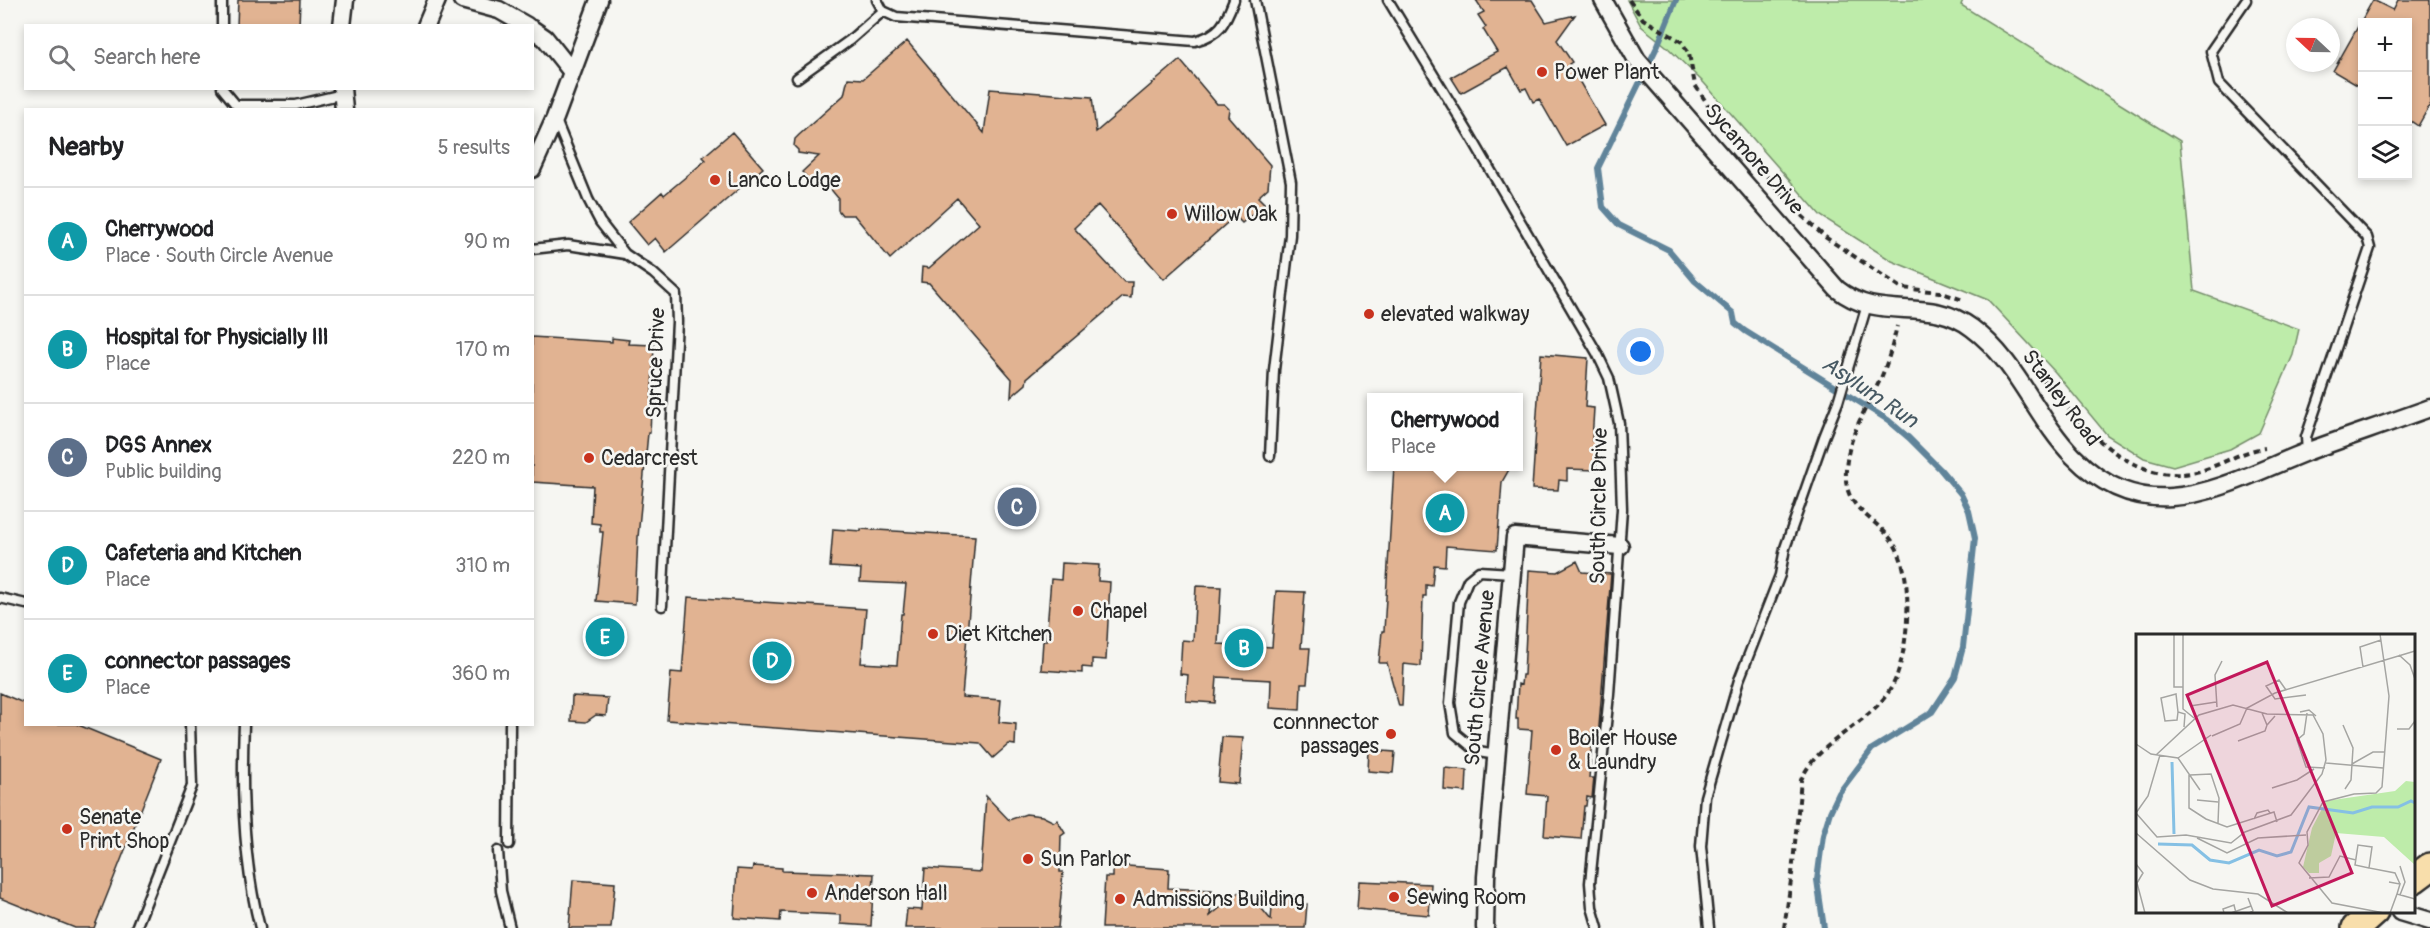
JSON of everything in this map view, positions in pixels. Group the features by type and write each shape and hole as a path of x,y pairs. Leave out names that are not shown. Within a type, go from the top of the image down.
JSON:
{"main road":[{"path":"2415,878 2430,867"},
{"path":"2356,928 2373,913"}],"street":[{"path":"342,24 345,0"},
{"path":"427,24 437,0"},
{"path":"462,0 499,10 524,24"},
{"path":"534,165 555,118 599,0"},
{"name":"Sycamore Drive","path":"1603,0 1638,60 1825,276 1848,297 1867,305 1899,313"},
{"path":"534,30 545,38 572,72"},
{"name":"Stanley Road","path":"1899,313 1942,312 1971,327 2018,376 2069,452 2093,474 2118,490 2150,496 2187,496 2228,484 2307,452 2430,408"},
{"name":"South Circle Avenue","path":"1485,928 1486,877 1515,537 1620,546"},
{"path":"2403,913 2430,921"}],"lane":[{"path":"222,0 222,24"},
{"path":"877,0 883,11 896,17 1195,40 1209,37 1219,30 1234,0"},
{"path":"1255,0 1291,182 1290,235 1279,324 1270,456"},
{"name":"South Circle Drive","path":"1388,0 1545,262 1598,353 1609,378 1619,423 1622,509 1610,694 1590,883 1592,907 1598,928"},
{"path":"2246,0 2211,51 2219,83 2367,237 2370,249 2306,436 2307,452"},
{"path":"797,78 850,40 883,11"},
{"path":"224,90 236,105 296,105 346,95"},
{"name":"Spruce Drive","path":"555,118 585,194 600,222 625,254 653,273 676,294 676,345 662,606"},
{"name":"Spruce Drive","path":"534,249 568,244 625,254"},
{"path":"1710,928 1701,846 1705,797 1739,680 1780,575 1785,548 1838,402 1867,305"},
{"path":"1497,755 1478,752 1455,733 1450,703 1459,602 1468,580 1479,571 1512,573"},
{"path":"0,598 24,604"},
{"path":"136,928 192,786 190,726"},
{"path":"244,726 244,816 251,888 260,928"},
{"path":"509,844 510,726"},
{"path":"498,851 501,891 510,928"}],"path":[{"path":"1629,0 1643,19 1672,36 1686,49 1695,85 1720,123 1790,203 1825,237 1902,288 1939,292 1968,303"},
{"path":"1784,928 1801,780 1807,767 1830,743 1874,709 1885,696 1895,679 1906,632 1906,582 1895,545 1853,503 1846,483 1847,458 1860,418 1882,376 1899,313"},
{"path":"2033,366 2094,435 2121,457 2146,469 2167,474 2194,472 2268,448"}],"green space":[{"path":"1627,0 1963,0 1961,5 2180,141 2194,291 2299,329 2293,355 2259,433 2230,449 2173,466 2144,458 2107,435 2055,372 1988,300 1892,261 1821,216 1704,83 1666,46 1641,26"}],"building":[{"path":"238,0 300,0 299,24 237,24"},
{"name":"Power Plant","path":"1476,0 1532,0 1546,22 1575,15 1557,40 1572,62 1569,64 1605,125 1566,146 1539,99 1533,102 1526,88 1521,90 1508,67 1461,93 1451,77 1497,52 1483,29 1486,27 1478,15 1484,12"},
{"path":"2373,0 2393,10 2398,0 2430,0 2430,105 2418,126 2412,122 2412,18 2363,18"},
{"path":"2358,27 2358,86 2335,72 2340,72 2340,59"},
{"name":"Willow Oak","path":"907,41 984,133 990,89 1092,97 1096,132 1180,60 1217,104 1224,104 1229,109 1228,116 1270,165 1268,188 1258,197 1265,204 1242,223 1235,216 1164,279 1098,205 1074,228 1124,282 1132,282 1131,298 1123,297 1027,378 1026,384 1011,397 1012,379 929,283 921,282 922,267 929,268 979,224 957,198 890,259 854,215 842,215 838,210 838,198 824,181 816,188 802,172 819,156 798,153 794,146 795,139 844,95 848,78 863,79"},
{"name":"Lanco Lodge","path":"732,132 763,168 666,252 655,238 647,245 628,222 662,192 664,195 706,160 703,157"},
{"name":"Cedarcrest","path":"534,337 612,342 612,338 629,340 628,344 654,345 650,433 648,433 638,537 635,604 596,601 603,532 600,532 600,524 591,523 593,486 534,482"},
{"path":"1541,354 1588,358 1585,407 1594,408 1592,441 1597,441 1596,470 1567,469 1567,481 1559,480 1558,490 1532,489"},
{"path":"1394,471 1508,471 1502,482 1497,550 1446,546 1445,566 1434,565 1432,586 1426,585 1426,596 1423,596 1421,666 1404,664 1402,706 1399,706 1387,663 1379,663 1382,631 1384,631"},
{"path":"833,529 975,536 962,697 1001,700 999,722 1016,724 1015,745 1009,744 993,758 980,743 667,720 671,672 682,673 688,597 866,609 861,663 897,665 906,584 860,582 861,569 830,567"},
{"path":"1577,561 1582,572 1611,574 1598,739 1592,739 1589,778 1594,778 1592,798 1587,797 1586,806 1584,806 1581,839 1544,836 1547,796 1527,794 1532,730 1518,729 1518,719 1516,719 1518,684 1521,685 1522,675 1524,675 1529,570 1557,572"},
{"name":"Chapel","path":"1062,563 1099,565 1098,581 1110,582 1106,660 1092,659 1092,668 1082,667 1082,673 1041,670 1043,641 1046,641 1051,579 1061,580"},
{"path":"1196,586 1221,587 1218,644 1272,647 1276,591 1305,592 1301,648 1310,648 1307,684 1301,684 1300,710 1270,708 1271,680 1217,677 1215,703 1186,701 1188,675 1180,674 1182,640 1193,641"},
{"name":"Senate Print Shop","path":"0,693 24,703 24,726 81,726 161,759 94,928 75,928 0,898"},
{"path":"572,696 608,698 606,716 596,715 586,722 571,721"},
{"path":"1222,737 1243,738 1239,784 1218,782"},
{"path":"1369,750 1395,752 1393,773 1368,771"},
{"path":"1445,768 1467,770 1466,792 1444,790"},
{"path":"986,796 1009,820 1026,814 1042,816 1054,822 1057,820 1065,833 1061,836 1060,872 1063,872 1058,928 905,928 907,909 922,910 925,868 981,872"},
{"path":"1113,865 1169,869 1168,888 1212,890 1210,916 1239,892 1249,893 1271,920 1273,894 1304,896 1303,904 1307,904 1305,928 1102,928 1105,877 1113,877"},
{"name":"Anderson Hall","path":"753,866 782,868 782,871 874,874 871,926 841,924 841,915 781,912 780,921 734,918 737,869 752,870"},
{"path":"573,880 615,883 611,928 569,928"},
{"name":"Sewing Room","path":"1359,881 1431,884 1429,915 1357,909"}],"waterway":[{"name":"Asylum Run","path":"1676,0 1657,47 1598,168 1603,207 1619,225 1669,250 1695,281 1733,313 1735,323 1745,331 1888,420 1909,438 1961,494 1969,511 1975,538 1963,647 1955,677 1932,712 1872,749 1839,793 1830,812 1823,835 1817,880 1824,928"}],"place":[{"name":"Power Plant","path":"1542,72"},
{"name":"Lanco Lodge","path":"715,180"},
{"name":"Willow Oak","path":"1172,214"},
{"name":"elevated walkway","path":"1369,314"},
{"name":"Cedarcrest","path":"589,458"},
{"name":"DGS Annex","path":"1017,507"},
{"name":"Cherrywood","path":"1445,513"},
{"name":"Chapel","path":"1078,611"},
{"name":"Diet Kitchen","path":"933,634"},
{"name":"connector passages","path":"605,637"},
{"name":"Hospital for Physicially Ill","path":"1244,648"},
{"name":"Cafeteria and Kitchen","path":"772,661"},
{"name":"connnector passages","path":"1391,734"},
{"name":"Boiler House & Laundry","path":"1556,750"},
{"name":"Senate Print Shop","path":"67,829"},
{"name":"Sun Parlor","path":"1028,859"},
{"name":"Anderson Hall","path":"812,893"},
{"name":"Sewing Room","path":"1394,897"},
{"name":"Admissions Building","path":"1120,899"}]}
